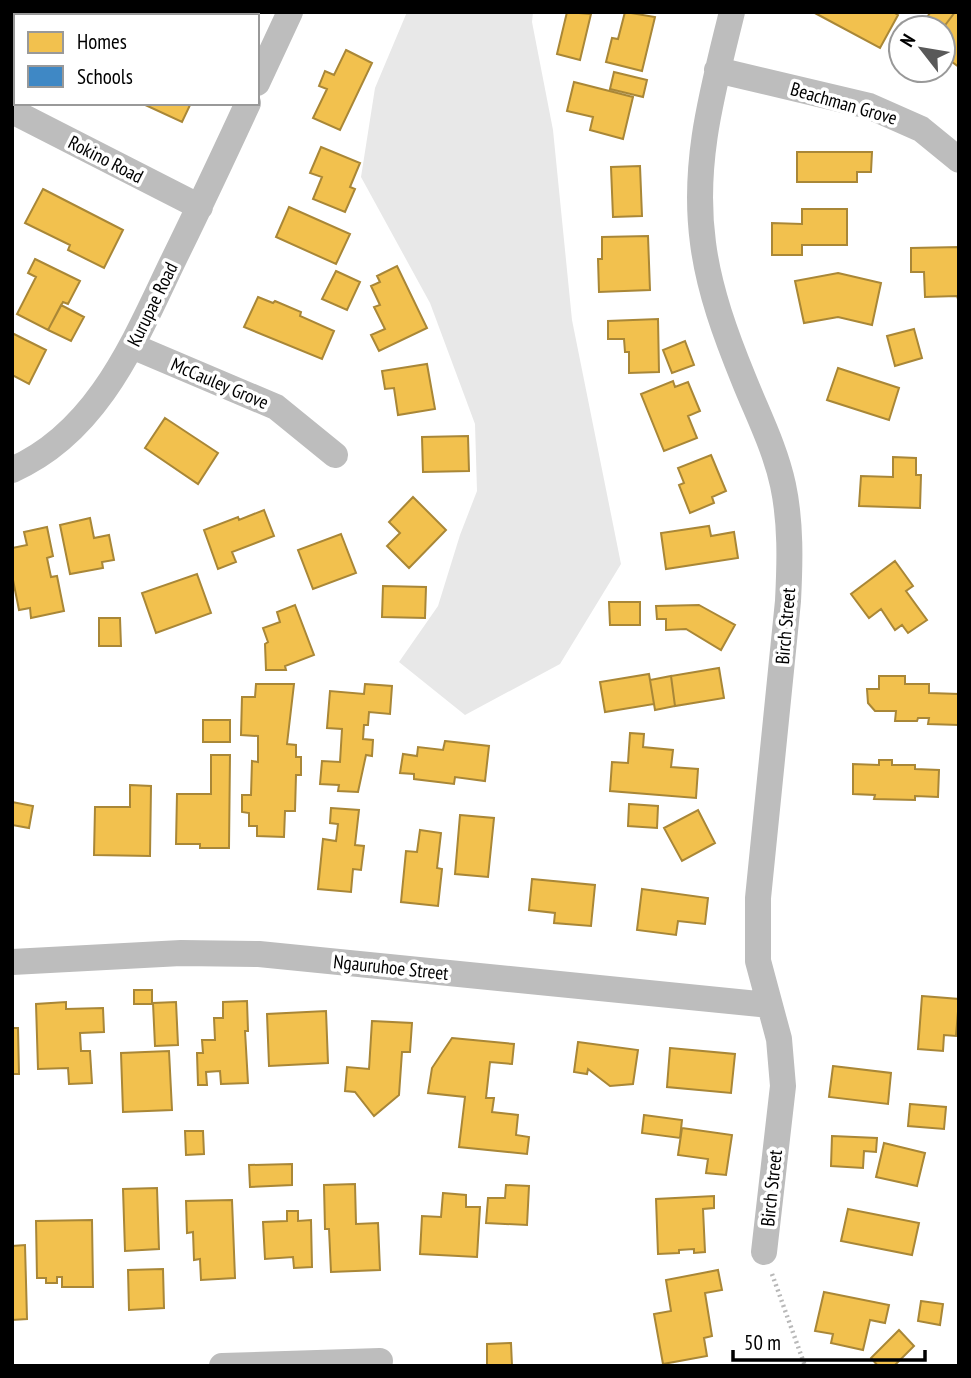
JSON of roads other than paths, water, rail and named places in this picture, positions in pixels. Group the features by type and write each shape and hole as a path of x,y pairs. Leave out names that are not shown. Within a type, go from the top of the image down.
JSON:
{"street":[{"path":"259,79 290,12"},
{"name":"Birch Street","path":"732,12 701,147 703,242 711,287 774,453 783,484 790,561 758,898 758,961 779,1040 783,1086 764,1251"},
{"name":"Beachman Grove","path":"718,70 869,106 922,129 959,160"},
{"name":"Kurupae Road","path":"12,470 51,447 80,421 119,370 247,105"},
{"name":"Rokino Road","path":"12,111 200,207"},
{"name":"McCauley Grove","path":"132,346 276,407 335,455"},
{"name":"Ngauruhoe Street","path":"12,962 181,953 259,954 769,1005"},
{"path":"222,1366 380,1361"}]}
